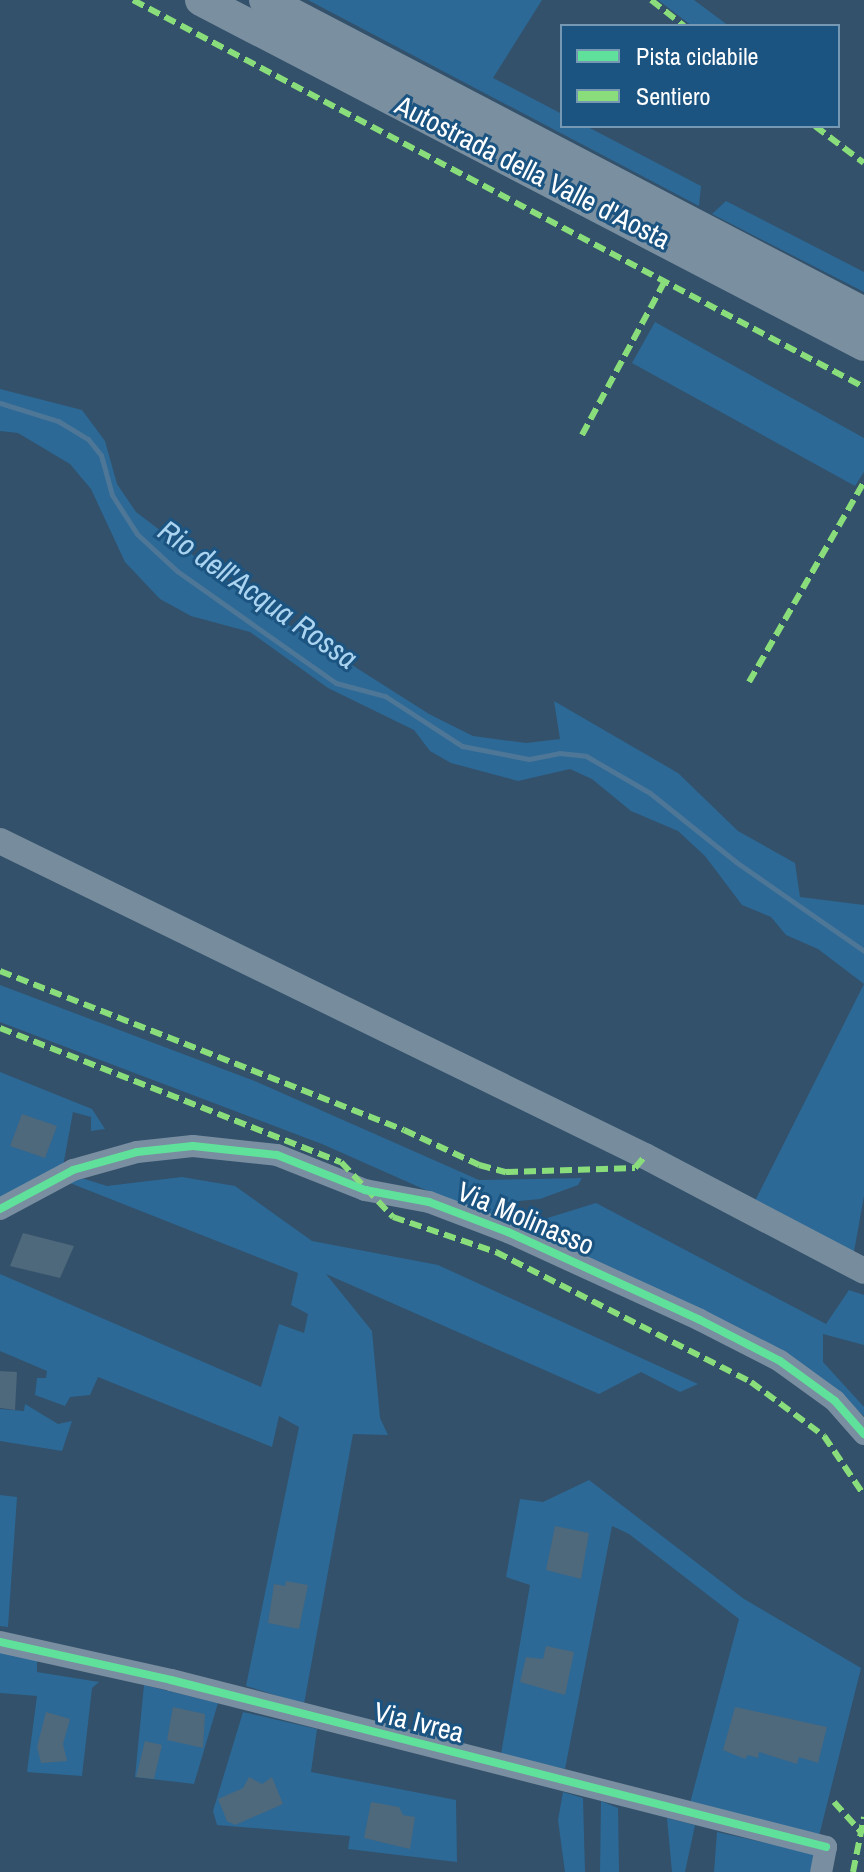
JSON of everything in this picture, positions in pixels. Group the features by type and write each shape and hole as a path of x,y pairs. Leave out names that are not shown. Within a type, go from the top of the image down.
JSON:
{"highway":[{"name":"Autostrada della Valle d'Aosta","path":"201,0 268,18 686,235 864,313"},
{"name":"Autostrada della Valle d'Aosta","path":"686,235 864,345"}],"main road":[{"path":"0,841 645,1156 864,1271"}],"street":[{"name":"Via Molinasso","path":"0,1209 73,1170 137,1152 193,1146 277,1155 365,1190 429,1202 508,1232 700,1320 780,1361 835,1401 864,1434"},
{"name":"Via Ivrea","path":"0,1642 171,1680 826,1847 821,1872"}],"shaded area":[{"path":"308,0 542,0 493,78 560,113 560,128 590,128 701,186 699,206"},
{"path":"658,0 694,0 726,24 689,24"},
{"path":"726,201 864,272 864,292 712,214"},
{"path":"655,322 864,438 864,472 855,486 632,363"},
{"path":"0,389 82,410 105,441 117,484 136,512 267,611 429,714 473,736 526,743 560,739 554,701 678,773 738,831 795,863 800,897 864,905 864,984 818,949 786,935 771,917 742,905 705,856 678,831 631,811 592,779 570,769 518,781 451,763 430,751 414,730 328,688 250,632 191,616 160,599 125,562 91,489 70,464 18,433 0,431"},
{"path":"864,984 864,1196 853,1257 753,1205"},
{"path":"0,985 257,1082 479,1180 582,1178 578,1185 540,1199 496,1203 498,1208 541,1220 596,1203 826,1324 849,1290 864,1295 864,1345 823,1334 823,1362 864,1407 864,1416 819,1377 428,1191 322,1144 0,1022"},
{"path":"0,1072 92,1109 105,1129 91,1131 91,1117 73,1112 62,1172 0,1198"},
{"path":"75,1176 107,1186 182,1177 235,1186 312,1241 438,1265 698,1384 680,1392 641,1372 599,1394 326,1274 372,1331 380,1418 388,1435 353,1434 304,1704 246,1686 299,1427 279,1416 272,1447 98,1377 90,1395 70,1397 65,1406 35,1395 37,1378 46,1378 47,1371 0,1351 0,1274 261,1387 279,1324 304,1333 308,1314 291,1305 298,1273 70,1183"},
{"path":"25,1404 58,1424 72,1421 62,1451 0,1441 0,1409 24,1411"},
{"path":"589,1480 744,1599 861,1668 819,1836 690,1803 739,1619 629,1534 612,1526 565,1769 501,1754 530,1585 506,1577 520,1499 543,1502"},
{"path":"0,1495 17,1497 8,1627 0,1626"},
{"path":"0,1649 37,1657 37,1672 99,1682 92,1688 82,1776 27,1772 37,1696 0,1693"},
{"path":"144,1685 218,1703 194,1784 135,1777"},
{"path":"243,1712 317,1729 311,1772 456,1800 457,1862 348,1849 350,1836 217,1825 213,1811"},
{"path":"563,1792 583,1798 585,1872 565,1872 558,1820"},
{"path":"601,1801 618,1808 619,1872 600,1872"},
{"path":"667,1818 695,1825 685,1872 672,1872"},
{"path":"717,1832 821,1855 820,1872 714,1872"}],"building":[{"path":"22,1114 57,1126 45,1158 10,1146"},
{"path":"23,1233 74,1246 60,1278 10,1266"},
{"path":"0,1371 17,1372 15,1410 0,1408"},
{"path":"555,1526 589,1533 581,1579 546,1570"},
{"path":"286,1581 308,1585 299,1629 268,1623 274,1584 285,1586"},
{"path":"546,1646 574,1652 565,1695 520,1682 526,1657 543,1659"},
{"path":"173,1707 205,1714 203,1748 167,1740"},
{"path":"735,1707 827,1727 818,1763 799,1757 797,1764 759,1752 758,1758 748,1755 745,1759 723,1750"},
{"path":"46,1712 70,1719 63,1744 67,1761 41,1763 37,1747"},
{"path":"145,1741 162,1745 154,1779 136,1777"},
{"path":"249,1777 262,1784 272,1777 283,1804 235,1825 227,1821 218,1799 243,1788"},
{"path":"371,1802 399,1807 403,1815 415,1817 410,1849 364,1838"}],"waterway":[{"name":"Rio dell'Acqua Rossa","path":"0,403 58,421 88,439 101,455 112,495 137,534 177,571 336,683 385,696 462,746 529,759 559,753 586,756 650,793 736,862 864,951"}],"marked path":[{"path":"133,0 864,387"},
{"path":"651,0 681,24"},
{"path":"818,128 864,163"},
{"path":"582,435 664,283"},
{"path":"749,682 864,482"},
{"path":"0,971 404,1130 479,1165 506,1172 635,1168 645,1156"},
{"path":"0,1028 341,1162 393,1217 496,1252 751,1382 824,1436 864,1495"},
{"path":"834,1802 861,1832"},
{"path":"853,1872 864,1817"}],"cycle path":[{"path":"0,1209 73,1170 137,1152 193,1146 277,1155 365,1190 429,1202 508,1232 700,1320 780,1361 835,1401 864,1434"},
{"path":"0,1642 171,1680 826,1847"}]}
